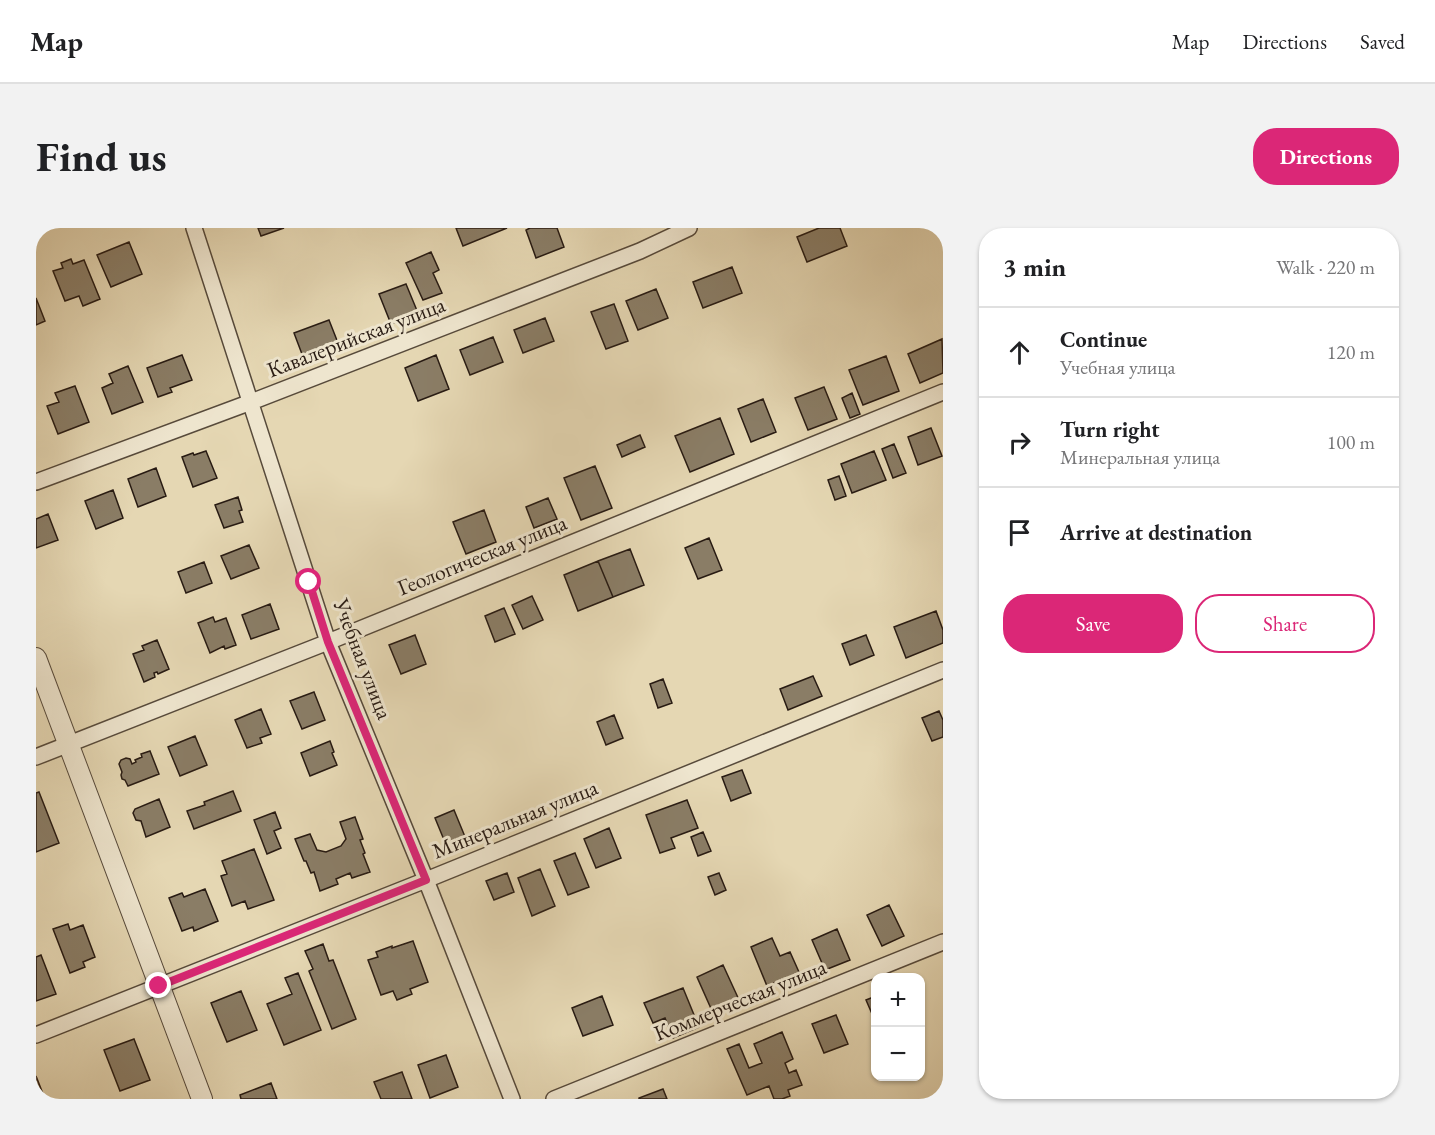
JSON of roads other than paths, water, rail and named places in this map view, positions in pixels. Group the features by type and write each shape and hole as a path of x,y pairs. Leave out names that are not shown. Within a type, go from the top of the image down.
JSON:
{"street":[{"name":"Учебная улица","path":"194,228 328,642 426,880 512,1099"},
{"name":"Кавалерийская улица","path":"36,482 251,402 640,251 689,228"},
{"name":"Геологическая улица","path":"36,757 328,642 943,392"},
{"path":"36,658 202,1099"},
{"name":"Минеральная улица","path":"36,1035 426,880 943,670"},
{"name":"Коммерческая улица","path":"554,1099 943,942"}]}
